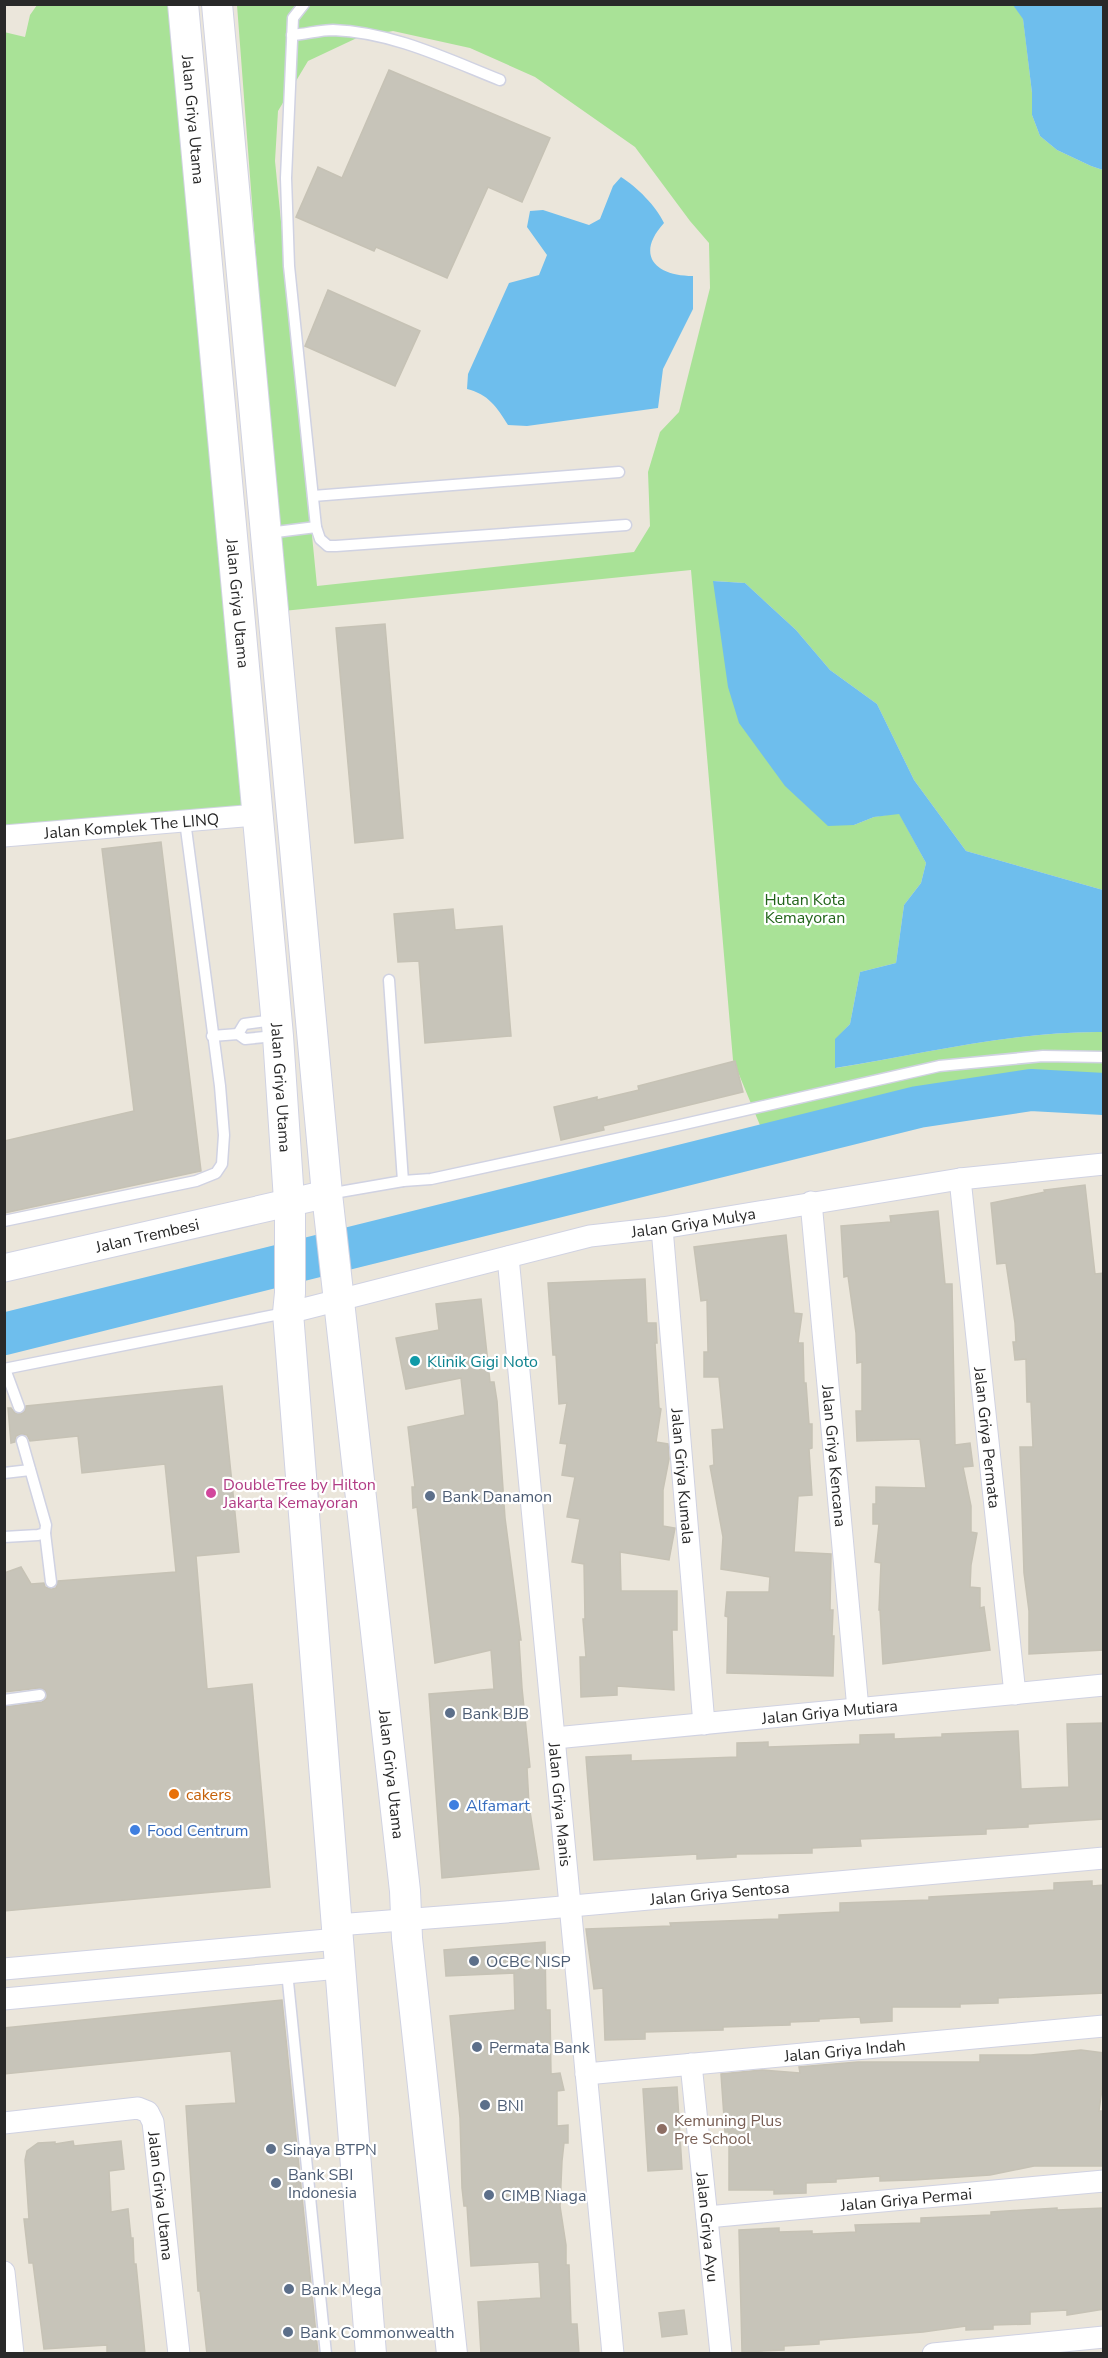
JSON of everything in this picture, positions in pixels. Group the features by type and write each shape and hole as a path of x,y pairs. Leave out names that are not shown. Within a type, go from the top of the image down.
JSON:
{"main road":[{"name":"Jalan Griya Utama","path":"217,4 264,533 328,1198 408,1918 407,1938 452,2354"},
{"name":"Jalan Griya Utama","path":"181,10 277,1028 290,1209 289,1303 339,1968 371,2354"}],"street":[{"name":"Jalan Komplek The LINQ","path":"4,836 257,814"},
{"name":"Jalan Griya Mulya","path":"289,1303 508,1257 591,1236 662,1228 960,1179 1104,1164"},
{"name":"Jalan Griya Permata","path":"960,1179 1015,1694"},
{"path":"290,1209 328,1198"},
{"name":"Jalan Griya Kencana","path":"811,1202 858,1709"},
{"name":"Jalan Trembesi","path":"4,1268 290,1209"},
{"name":"Jalan Griya Kumala","path":"662,1228 704,1724"},
{"name":"Jalan Griya Manis","path":"508,1257 613,2354"},
{"name":"Jalan Griya Mutiara","path":"555,1738 1104,1685"},
{"name":"Jalan Griya Sentosa","path":"337,1932 408,1918 571,1906 1104,1858"},
{"path":"4,1969 337,1932"},
{"path":"4,1999 339,1968"},
{"name":"Jalan Griya Indah","path":"586,2074 1104,2026"},
{"name":"Jalan Griya Ayu","path":"691,2064 721,2354"},
{"name":"Jalan Griya Utama","path":"4,2123 138,2108 148,2112 153,2122 179,2354"},
{"name":"Jalan Griya Permai","path":"707,2217 1104,2181"},
{"path":"4,2272 13,2354"},
{"path":"933,2354 1104,2337"}],"lane":[{"path":"304,4 293,18 286,177 289,266 316,527 320,539 328,546 626,525"},
{"path":"292,35 332,30 377,35 500,80"},
{"path":"313,496 619,472"},
{"path":"264,533 316,527"},
{"path":"4,1221 196,1181 216,1173 222,1164 224,1135 220,1086 185,821"},
{"path":"389,980 403,1181"},
{"path":"238,1034 244,1024 277,1028"},
{"path":"212,1036 238,1034 245,1039 277,1028"},
{"path":"328,1198 403,1181 431,1179 939,1066 1043,1056 1104,1057"},
{"path":"19,1407 5,1369 289,1303"},
{"path":"22,1441 46,1525 51,1582"},
{"path":"4,1473 30,1470"},
{"path":"4,1537 45,1533"},
{"path":"4,1700 40,1695"},
{"path":"287,1972 326,2354"}],"green space":[{"name":"Hutan Kota Kemayoran","path":"1013,4 1023,18 1032,93 1032,115 1040,136 1057,150 1103,170 1103,890 966,851 914,780 877,704 830,670 796,630 745,583 714,581 719,614 854,825 874,817 899,813 926,863 921,883 904,905 896,963 860,972 850,1024 835,1040 836,1068 1003,1039 1103,1032 1103,1081 1046,1079 955,1091 764,1135 733,1060 691,570 283,611 237,5","holes":["393,31 470,48 535,77 635,147 709,243 710,288 679,412 660,432 648,472 650,526 634,552 317,586 275,161 278,111 308,61 359,37"]},
{"path":"37,5 167,5 185,21 257,815 5,837 4,32 25,37 30,15"}],"water":[{"path":"1013,5 1103,5 1103,170 1057,150 1040,136 1032,115 1032,93 1023,19"},
{"path":"621,177 646,197 664,223 655,234 651,245 650,254 653,262 668,272 693,276 693,309 663,369 658,408 527,426 508,425 491,402 481,394 467,389 468,374 509,283 539,275 547,255 527,227 530,211 543,210 589,225 600,219 613,186"},
{"path":"713,581 745,583 796,630 830,670 877,704 914,780 966,851 1103,890 1103,1032 1002,1039 835,1068 835,1039 850,1024 860,972 896,963 904,905 921,883 926,863 899,814 874,817 854,825 828,826 785,786 739,723 728,687"}],"building":[{"path":"389,70 550,138 522,202 488,187 447,278 376,247 374,251 296,217 318,167 342,178"},
{"path":"328,290 420,331 395,386 305,346"},
{"path":"385,624 403,838 355,843 336,628"},
{"path":"161,842 201,1171 4,1213 4,1141 134,1111 102,849"},
{"path":"453,909 455,930 502,926 511,1036 425,1043 419,961 398,962 394,914"},
{"path":"735,1061 743,1092 603,1126 604,1130 561,1140 554,1107 639,1090 638,1086"},
{"path":"1085,1185 1095,1274 1104,1273 1104,1650 1029,1654 1029,1611 1024,1573 1020,1447 1033,1447 1031,1402 1027,1402 1026,1359 1015,1360 1013,1342 1016,1342 1015,1323 1006,1263 997,1264 991,1203 1045,1192 1044,1190"},
{"path":"938,1211 945,1284 952,1284 955,1445 970,1443 973,1466 963,1467 971,1506 971,1532 977,1533 971,1565 970,1587 980,1588 980,1608 984,1607 990,1650 883,1664 879,1610 881,1563 875,1562 879,1524 873,1524 876,1487 926,1488 920,1439 857,1441 856,1411 862,1411 862,1362 857,1363 856,1333 848,1276 844,1277 841,1226 891,1222 890,1216"},
{"path":"786,1235 794,1313 802,1314 798,1343 803,1343 804,1383 806,1383 809,1424 812,1424 812,1448 809,1449 812,1495 798,1496 794,1552 831,1554 830,1610 833,1610 833,1676 727,1673 728,1617 725,1616 727,1592 769,1592 770,1577 721,1569 723,1537 710,1466 714,1465 712,1430 724,1429 719,1377 704,1377 704,1352 708,1352 707,1300 701,1301 694,1247"},
{"path":"645,1279 647,1323 656,1323 657,1343 655,1343 659,1408 661,1409 656,1442 668,1444 669,1459 663,1490 663,1526 675,1528 669,1560 620,1552 621,1591 677,1591 677,1630 672,1630 674,1690 617,1686 617,1695 581,1697 580,1657 586,1657 583,1619 585,1619 584,1564 572,1562 580,1519 567,1517 575,1477 562,1475 567,1444 560,1443 567,1403 559,1404 548,1283"},
{"path":"481,1299 490,1382 494,1382 497,1401 505,1518 521,1640 519,1640 522,1688 530,1767 527,1768 529,1805 539,1869 442,1878 429,1694 494,1689 491,1650 435,1663 417,1507 413,1508 412,1487 415,1487 408,1427 465,1415 461,1378 406,1389 396,1338 439,1330 436,1304"},
{"path":"222,1386 239,1552 196,1556 207,1689 252,1684 270,1887 4,1911 4,1707 42,1702 47,1695 45,1690 40,1688 4,1692 4,1573 21,1567 31,1584 44,1583 45,1587 51,1589 56,1588 58,1581 176,1572 165,1464 82,1473 78,1436 30,1441 27,1435 21,1434 16,1436 15,1442 11,1443 8,1408 21,1414 25,1411 26,1406"},
{"path":"1104,1723 1104,1819 986,1829 986,1834 860,1839 861,1846 812,1848 812,1853 736,1854 736,1857 697,1859 697,1854 594,1860 586,1757 631,1755 631,1761 737,1757 737,1743 768,1742 768,1747 860,1744 860,1735 894,1734 894,1739 942,1737 942,1734 1018,1731 1021,1789 1069,1787 1067,1724"},
{"path":"1092,1881 1092,1886 1104,1885 1104,1993 998,1998 998,2003 960,2004 960,2007 892,2007 892,2021 861,2023 860,2017 819,2019 819,2021 790,2022 790,2025 645,2032 645,2039 605,2040 603,1988 594,1989 586,1929 779,1919 779,1915 840,1912 840,1903 929,1900 929,1897 1054,1890 1054,1883"},
{"path":"545,1942 546,2010 550,2010 551,2074 560,2073 564,2090 557,2091 557,2126 568,2125 568,2143 564,2143 562,2161 560,2206 566,2245 566,2265 569,2265 571,2324 577,2324 579,2354 481,2354 478,2302 541,2298 539,2262 471,2266 467,2206 464,2206 462,2188 460,2118 450,2016 515,2010 514,1973 446,1976 444,1950"},
{"path":"282,2000 318,2354 207,2354 200,2291 198,2291 186,2106 236,2103 231,2051 4,2074 4,2028"},
{"path":"1081,2050 1104,2053 1104,2074 1099,2111 1103,2111 1103,2166 1034,2166 990,2175 914,2180 880,2181 880,2176 836,2179 836,2182 806,2183 806,2193 774,2194 774,2190 729,2190 729,2132 725,2132 721,2074 762,2070 800,2073 799,2067 858,2062 980,2062 980,2055 1031,2055"},
{"name":"Kemuning Plus Pre School","path":"677,2087 682,2169 648,2171 643,2089"},
{"path":"73,2141 74,2146 121,2141 124,2169 109,2171 111,2212 128,2209 145,2354 107,2354 107,2345 44,2349 33,2263 29,2263 24,2219 29,2219 25,2160 27,2151 38,2143 55,2142 55,2144"},
{"path":"1057,2208 1057,2210 1104,2208 1104,2309 1067,2315 1067,2310 1030,2312 1030,2324 993,2325 993,2329 966,2330 966,2326 923,2332 819,2340 819,2344 784,2346 784,2350 742,2352 739,2230 779,2228 779,2232 812,2231 812,2234 856,2232 855,2225 921,2223 921,2218 991,2215 991,2212"},
{"path":"684,2310 687,2334 662,2337 659,2313"}],"waterway":[{"path":"4,1334 918,1107 1031,1090 1104,1094"}],"place":[{"name":"Klinik Gigi Noto","path":"415,1361"},
{"name":"DoubleTree by Hilton Jakarta Kemayoran","path":"211,1493"},
{"name":"Bank Danamon","path":"430,1496"},
{"name":"Bank BJB","path":"450,1713"},
{"name":"cakers","path":"174,1794"},
{"name":"Alfamart","path":"454,1805"},
{"name":"Food Centrum","path":"135,1830"},
{"name":"OCBC NISP","path":"474,1961"},
{"name":"Permata Bank","path":"477,2047"},
{"name":"BNI","path":"485,2105"},
{"name":"Kemuning Plus Pre School","path":"662,2129"},
{"name":"Sinaya BTPN","path":"271,2149"},
{"name":"Bank SBI Indonesia","path":"276,2183"},
{"name":"CIMB Niaga","path":"489,2195"},
{"name":"Bank Mega","path":"289,2289"},
{"name":"Bank Commonwealth","path":"288,2332"}]}
